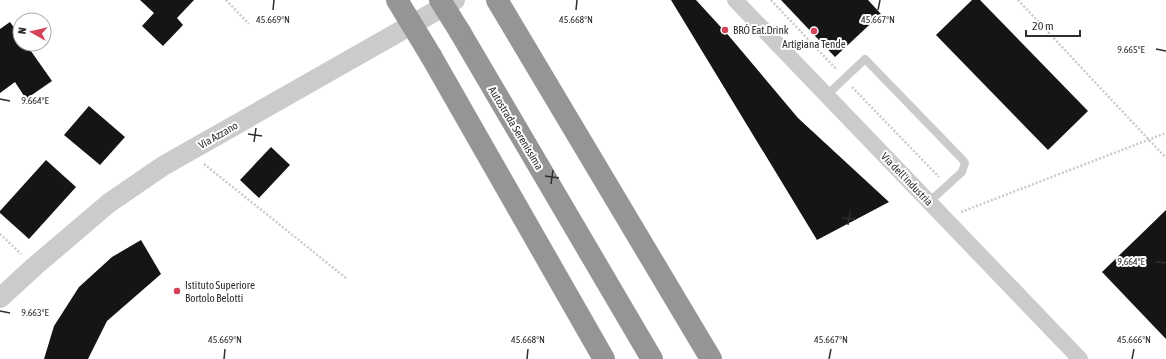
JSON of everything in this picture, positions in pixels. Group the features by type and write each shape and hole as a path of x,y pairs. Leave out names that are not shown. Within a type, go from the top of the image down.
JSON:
{"highway":[{"path":"397,0 604,359"},
{"name":"Autostrada Serenissima","path":"440,0 652,359"},
{"path":"499,4 711,359"}],"street":[{"name":"Via Azzano","path":"0,298 35,266 110,203 163,166 455,0"},
{"name":"Via dell'industria","path":"735,0 1080,359"}],"lane":[{"path":"827,95 866,59 957,153 965,163 962,172 929,202"}],"path":[{"path":"226,0 249,24"},
{"path":"771,0 948,186"},
{"path":"1018,0 1166,158"},
{"path":"945,218 1166,133"},
{"path":"201,161 346,278"},
{"path":"0,234 35,266"}],"building":[{"path":"140,0 194,0 177,18 183,25 163,46 142,26 154,13"},
{"path":"671,0 696,0 729,36 798,118 889,202 817,240"},
{"path":"781,0 868,0 881,14 835,57"},
{"path":"972,0 980,0 1088,111 1048,150 936,35"},
{"path":"10,22 12,25 12,52 32,52 52,81 26,99 15,82 0,93 0,29"},
{"path":"89,106 125,137 100,165 64,135"},
{"path":"271,147 290,165 259,198 240,180"},
{"path":"46,160 76,187 29,239 0,213 0,211"},
{"path":"1166,210 1166,339 1102,272"},
{"path":"141,240 161,274 107,321 88,359 44,359 54,326 79,287 112,257"}],"place":[{"name":"BRÓ Eat.Drink","path":"725,30"},
{"name":"Artigiana Tende","path":"814,31"},
{"name":"Istituto Superiore Bortolo Belotti","path":"177,291"}]}
